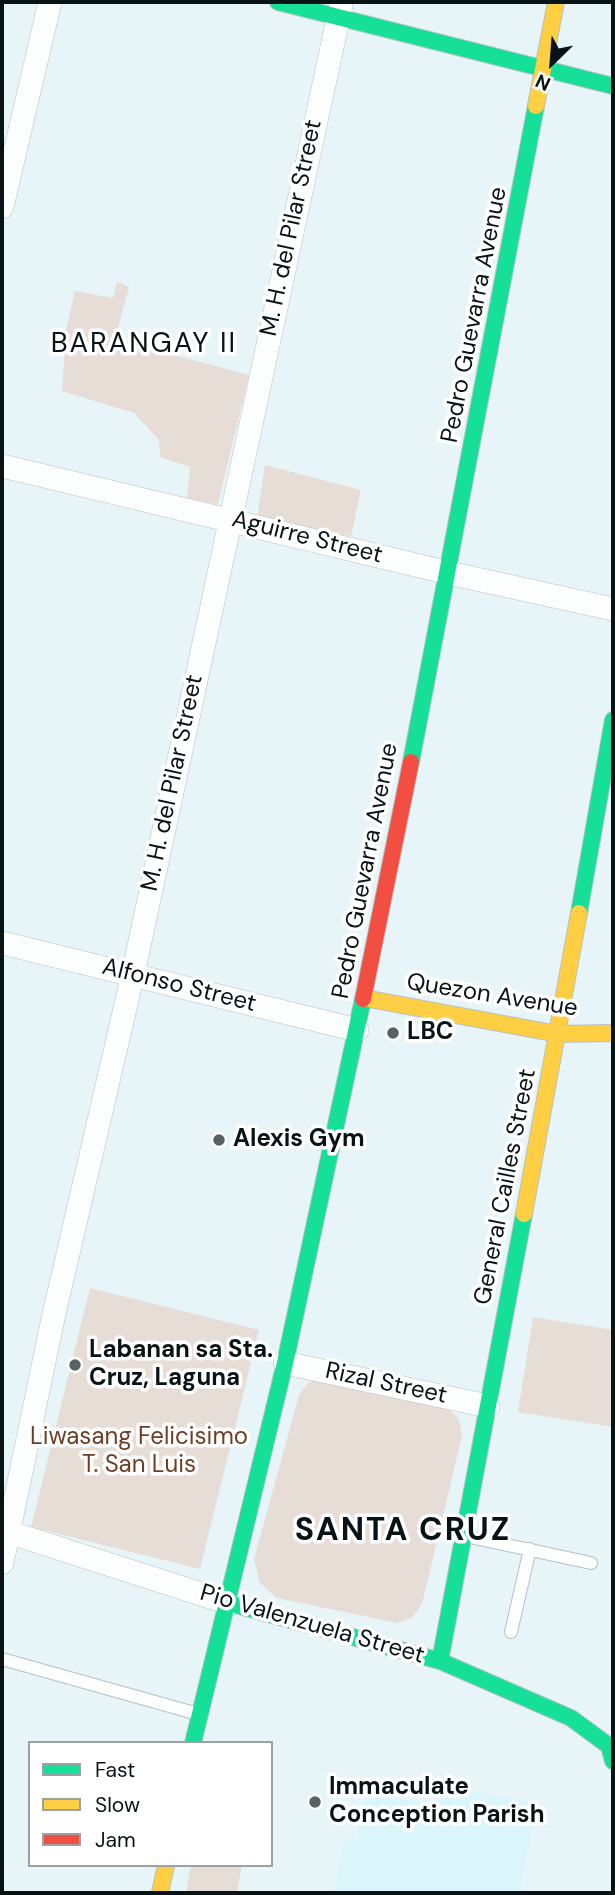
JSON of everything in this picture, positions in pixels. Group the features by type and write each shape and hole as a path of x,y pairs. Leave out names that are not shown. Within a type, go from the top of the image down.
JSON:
{"street":[{"path":"2,207 50,2"},
{"path":"278,2 340,9 613,86"},
{"name":"Pedro Guevarra Avenue","path":"193,1741 285,1363 357,1030 449,573 556,2"},
{"name":"M. H. del Pilar Street","path":"2,1563 6,1531 132,974 228,518 340,9"},
{"name":"Aguirre Street","path":"2,466 449,573 613,609"},
{"name":"General Cailles Street","path":"440,1661 558,1034 613,720"},
{"name":"Alfonso Street","path":"2,943 357,1030"},
{"name":"Quezon Avenue","path":"363,998 558,1034 613,1033"},
{"name":"Rizal Street","path":"285,1363 488,1406"},
{"name":"Pio Valenzuela Street","path":"6,1531 229,1603 440,1661 571,1718 611,1754"},
{"path":"160,1893 166,1867"}],"lane":[{"path":"465,1536 591,1563"},
{"path":"511,1632 530,1549"},
{"path":"2,1660 199,1714"}],"shaded area":[{"path":"444,1786 536,1804 520,1893 334,1893 344,1840 357,1842 366,1791 436,1806"}],"green space":[{"path":"117,282 129,287 115,339 249,375 218,504 187,498 190,467 160,457 159,440 134,413 62,391 66,330 75,291 113,298"},
{"path":"265,465 361,490 351,536 257,518"},
{"name":"Liwasang Felicisimo T. San Luis","path":"90,1288 259,1330 200,1569 31,1527"},
{"path":"533,1317 613,1330 613,1427 518,1412"},
{"path":"318,1378 448,1408 459,1419 462,1436 422,1604 412,1618 397,1623 277,1598 260,1583 254,1559 299,1395 307,1384"},
{"path":"191,1867 242,1867 237,1893 186,1893"}],"traffic: fast":[{"path":"278,2 613,86"},
{"path":"411,762 536,106"},
{"path":"579,913 613,720"},
{"path":"193,1741 285,1363 363,999"},
{"path":"440,1661 524,1214"},
{"path":"229,1603 440,1661 571,1718 609,1746 613,1761"}],"traffic: slow":[{"path":"536,106 556,2"},
{"path":"524,1214 579,913"},
{"path":"364,998 558,1034 613,1033"},
{"path":"160,1893 166,1867"}],"traffic: jam":[{"path":"363,999 411,762"}],"place":[{"name":"LBC","path":"393,1033"},
{"name":"Alexis Gym","path":"219,1140"},
{"name":"Labanan sa Sta. Cruz, Laguna","path":"75,1365"},
{"name":"Immaculate Conception Parish","path":"315,1802"}],"district":[{"name":"BARANGAY II","path":"144,345"},
{"name":"SANTA CRUZ","path":"403,1532"}]}
